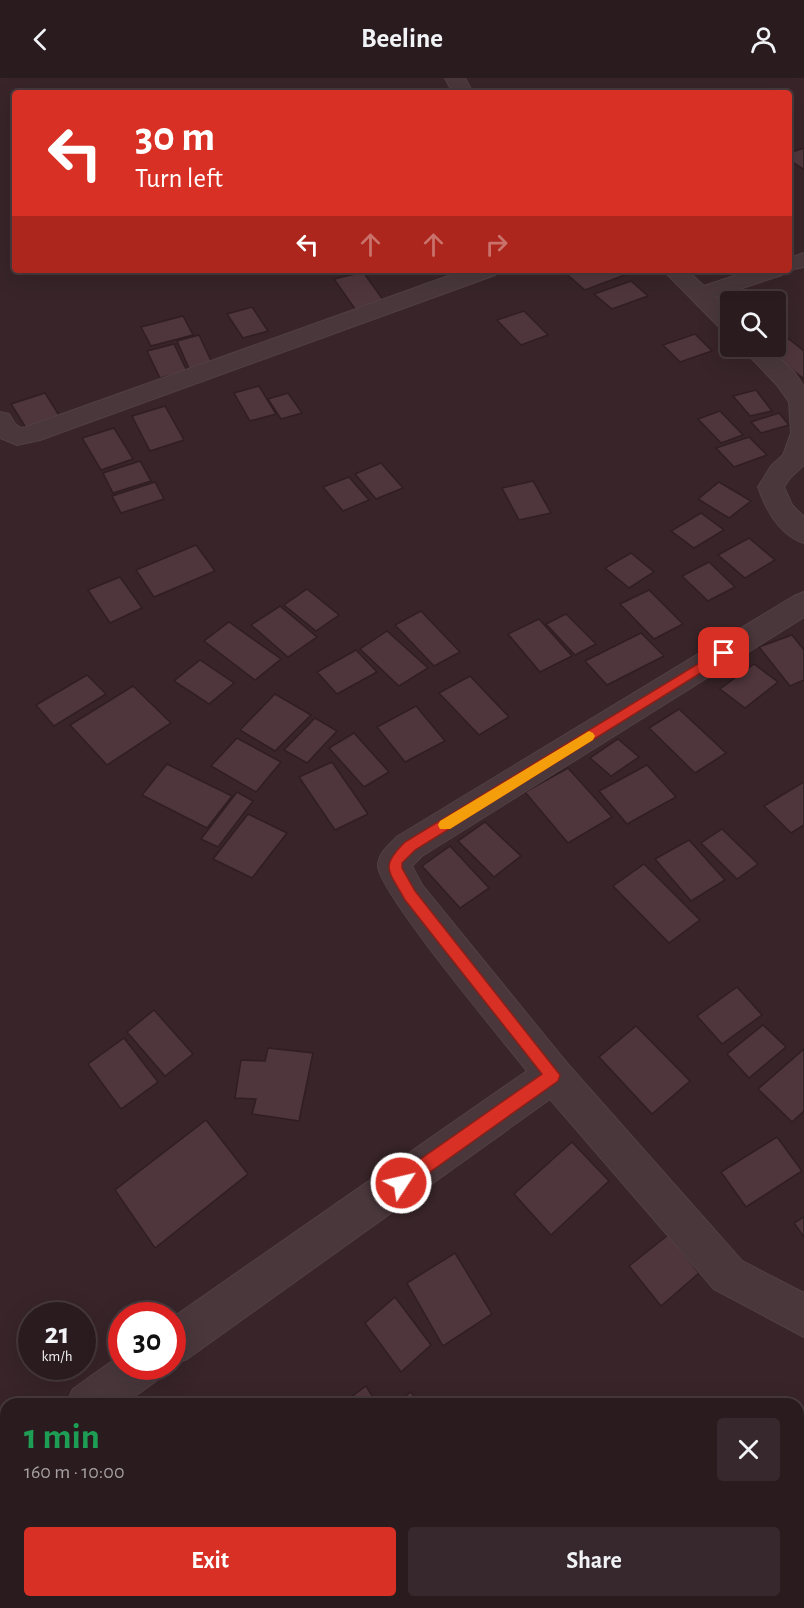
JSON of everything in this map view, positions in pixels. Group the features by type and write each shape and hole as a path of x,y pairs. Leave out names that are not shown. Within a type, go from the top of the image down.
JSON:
{"street":[{"path":"0,420 6,430 16,437 30,434 479,273"},
{"path":"677,273 720,315"},
{"path":"700,295 765,273"},
{"path":"763,357 786,379 802,402 804,433 795,459 780,472 771,487 780,510 804,533"},
{"path":"804,603 410,846 395,861 395,868 410,895 553,1075 728,1275 804,1316"},
{"path":"186,1334 553,1075"},
{"path":"96,1398 121,1380"}],"building":[{"path":"804,148 804,169 792,162 792,152"},
{"path":"364,273 384,301 355,309 334,279"},
{"path":"565,273 630,273 585,290"},
{"path":"631,281 648,296 612,309 594,294"},
{"path":"252,307 268,331 243,338 227,314"},
{"path":"524,311 548,335 521,345 497,320"},
{"path":"183,316 193,335 151,346 141,327"},
{"path":"695,334 712,351 680,362 663,345"},
{"path":"199,335 214,367 191,373 177,341"},
{"path":"789,339 804,351 804,379 776,357 786,357 786,341"},
{"path":"174,344 187,371 160,378 147,351"},
{"path":"259,386 276,414 250,421 234,393"},
{"path":"756,390 772,411 750,416 733,396"},
{"path":"45,393 62,420 28,431 11,404"},
{"path":"288,393 302,413 281,419 268,399"},
{"path":"165,406 184,440 150,451 132,416"},
{"path":"720,411 743,435 721,443 698,419"},
{"path":"779,413 789,425 761,433 751,422"},
{"path":"114,428 133,459 101,470 82,438"},
{"path":"749,437 767,455 734,467 716,448"},
{"path":"140,461 151,481 113,493 103,473"},
{"path":"381,463 403,488 376,499 355,474"},
{"path":"349,477 369,500 343,511 323,487"},
{"path":"533,481 551,513 519,520 502,488"},
{"path":"155,482 164,499 121,513 112,496"},
{"path":"719,482 751,501 729,518 698,499"},
{"path":"701,513 724,530 694,548 671,531"},
{"path":"749,538 775,560 745,578 718,555"},
{"path":"196,545 215,571 154,597 136,570"},
{"path":"631,553 654,572 629,588 605,568"},
{"path":"709,562 735,587 708,601 682,576"},
{"path":"120,577 142,608 110,623 88,590"},
{"path":"307,589 339,615 316,631 284,605"},
{"path":"649,590 683,624 654,639 620,604"},
{"path":"280,606 317,637 288,657 251,625"},
{"path":"421,611 460,652 434,666 395,625"},
{"path":"566,614 596,644 575,655 546,624"},
{"path":"539,619 572,656 540,672 508,634"},
{"path":"229,622 281,659 255,680 204,641"},
{"path":"387,631 428,668 399,686 360,649"},
{"path":"641,633 664,656 607,685 585,661"},
{"path":"792,635 804,650 804,680 790,686 759,647"},
{"path":"356,650 377,672 337,694 317,672"},
{"path":"200,660 234,683 209,704 174,681"},
{"path":"754,664 778,682 745,708 720,689"},
{"path":"87,675 106,694 54,726 36,705"},
{"path":"470,676 509,717 479,735 439,693"},
{"path":"133,686 171,723 107,765 70,725"},
{"path":"275,694 311,715 275,751 240,730"},
{"path":"416,706 445,741 405,762 377,727"},
{"path":"679,709 726,753 695,773 649,728"},
{"path":"315,718 337,731 307,763 284,750"},
{"path":"354,733 389,772 364,787 329,748"},
{"path":"237,738 281,762 256,792 211,766"},
{"path":"618,739 639,757 611,776 590,758"},
{"path":"332,762 368,814 335,830 299,777"},
{"path":"167,764 232,796 207,828 142,795"},
{"path":"647,765 676,797 627,824 599,791"},
{"path":"568,768 612,817 568,843 525,792"},
{"path":"804,782 804,825 791,833 764,806"},
{"path":"237,792 253,801 218,847 201,839"},
{"path":"248,814 287,833 252,878 213,859"},
{"path":"485,822 521,856 494,877 458,841"},
{"path":"722,829 758,864 737,879 701,843"},
{"path":"689,840 725,880 691,901 655,859"},
{"path":"450,846 489,888 460,908 422,866"},
{"path":"644,864 700,920 669,943 613,886"},
{"path":"737,987 762,1015 722,1044 697,1016"},
{"path":"154,1010 193,1054 165,1076 127,1032"},
{"path":"763,1025 786,1047 749,1078 727,1054"},
{"path":"636,1026 690,1081 652,1114 599,1057"},
{"path":"124,1038 158,1082 121,1109 88,1064"},
{"path":"268,1048 313,1053 299,1121 252,1114 256,1099 235,1098 241,1060 265,1061"},
{"path":"804,1049 804,1111 792,1122 758,1089"},
{"path":"206,1120 248,1174 155,1248 115,1190"},
{"path":"777,1137 802,1171 746,1207 721,1172"},
{"path":"572,1142 609,1181 551,1235 514,1194"},
{"path":"804,1217 804,1237 794,1223"},
{"path":"668,1235 699,1273 661,1306 629,1266"},
{"path":"455,1253 492,1314 443,1346 407,1283"},
{"path":"395,1297 431,1345 401,1372 365,1323"},
{"path":"366,1386 373,1398 350,1398"},
{"path":"411,1392 415,1398 403,1398"}],"slow traffic":[{"path":"445,825 589,736"}],"route":[{"path":"401,1183 553,1075 410,895 401,882 395,868 395,861 410,846 724,653"}]}
